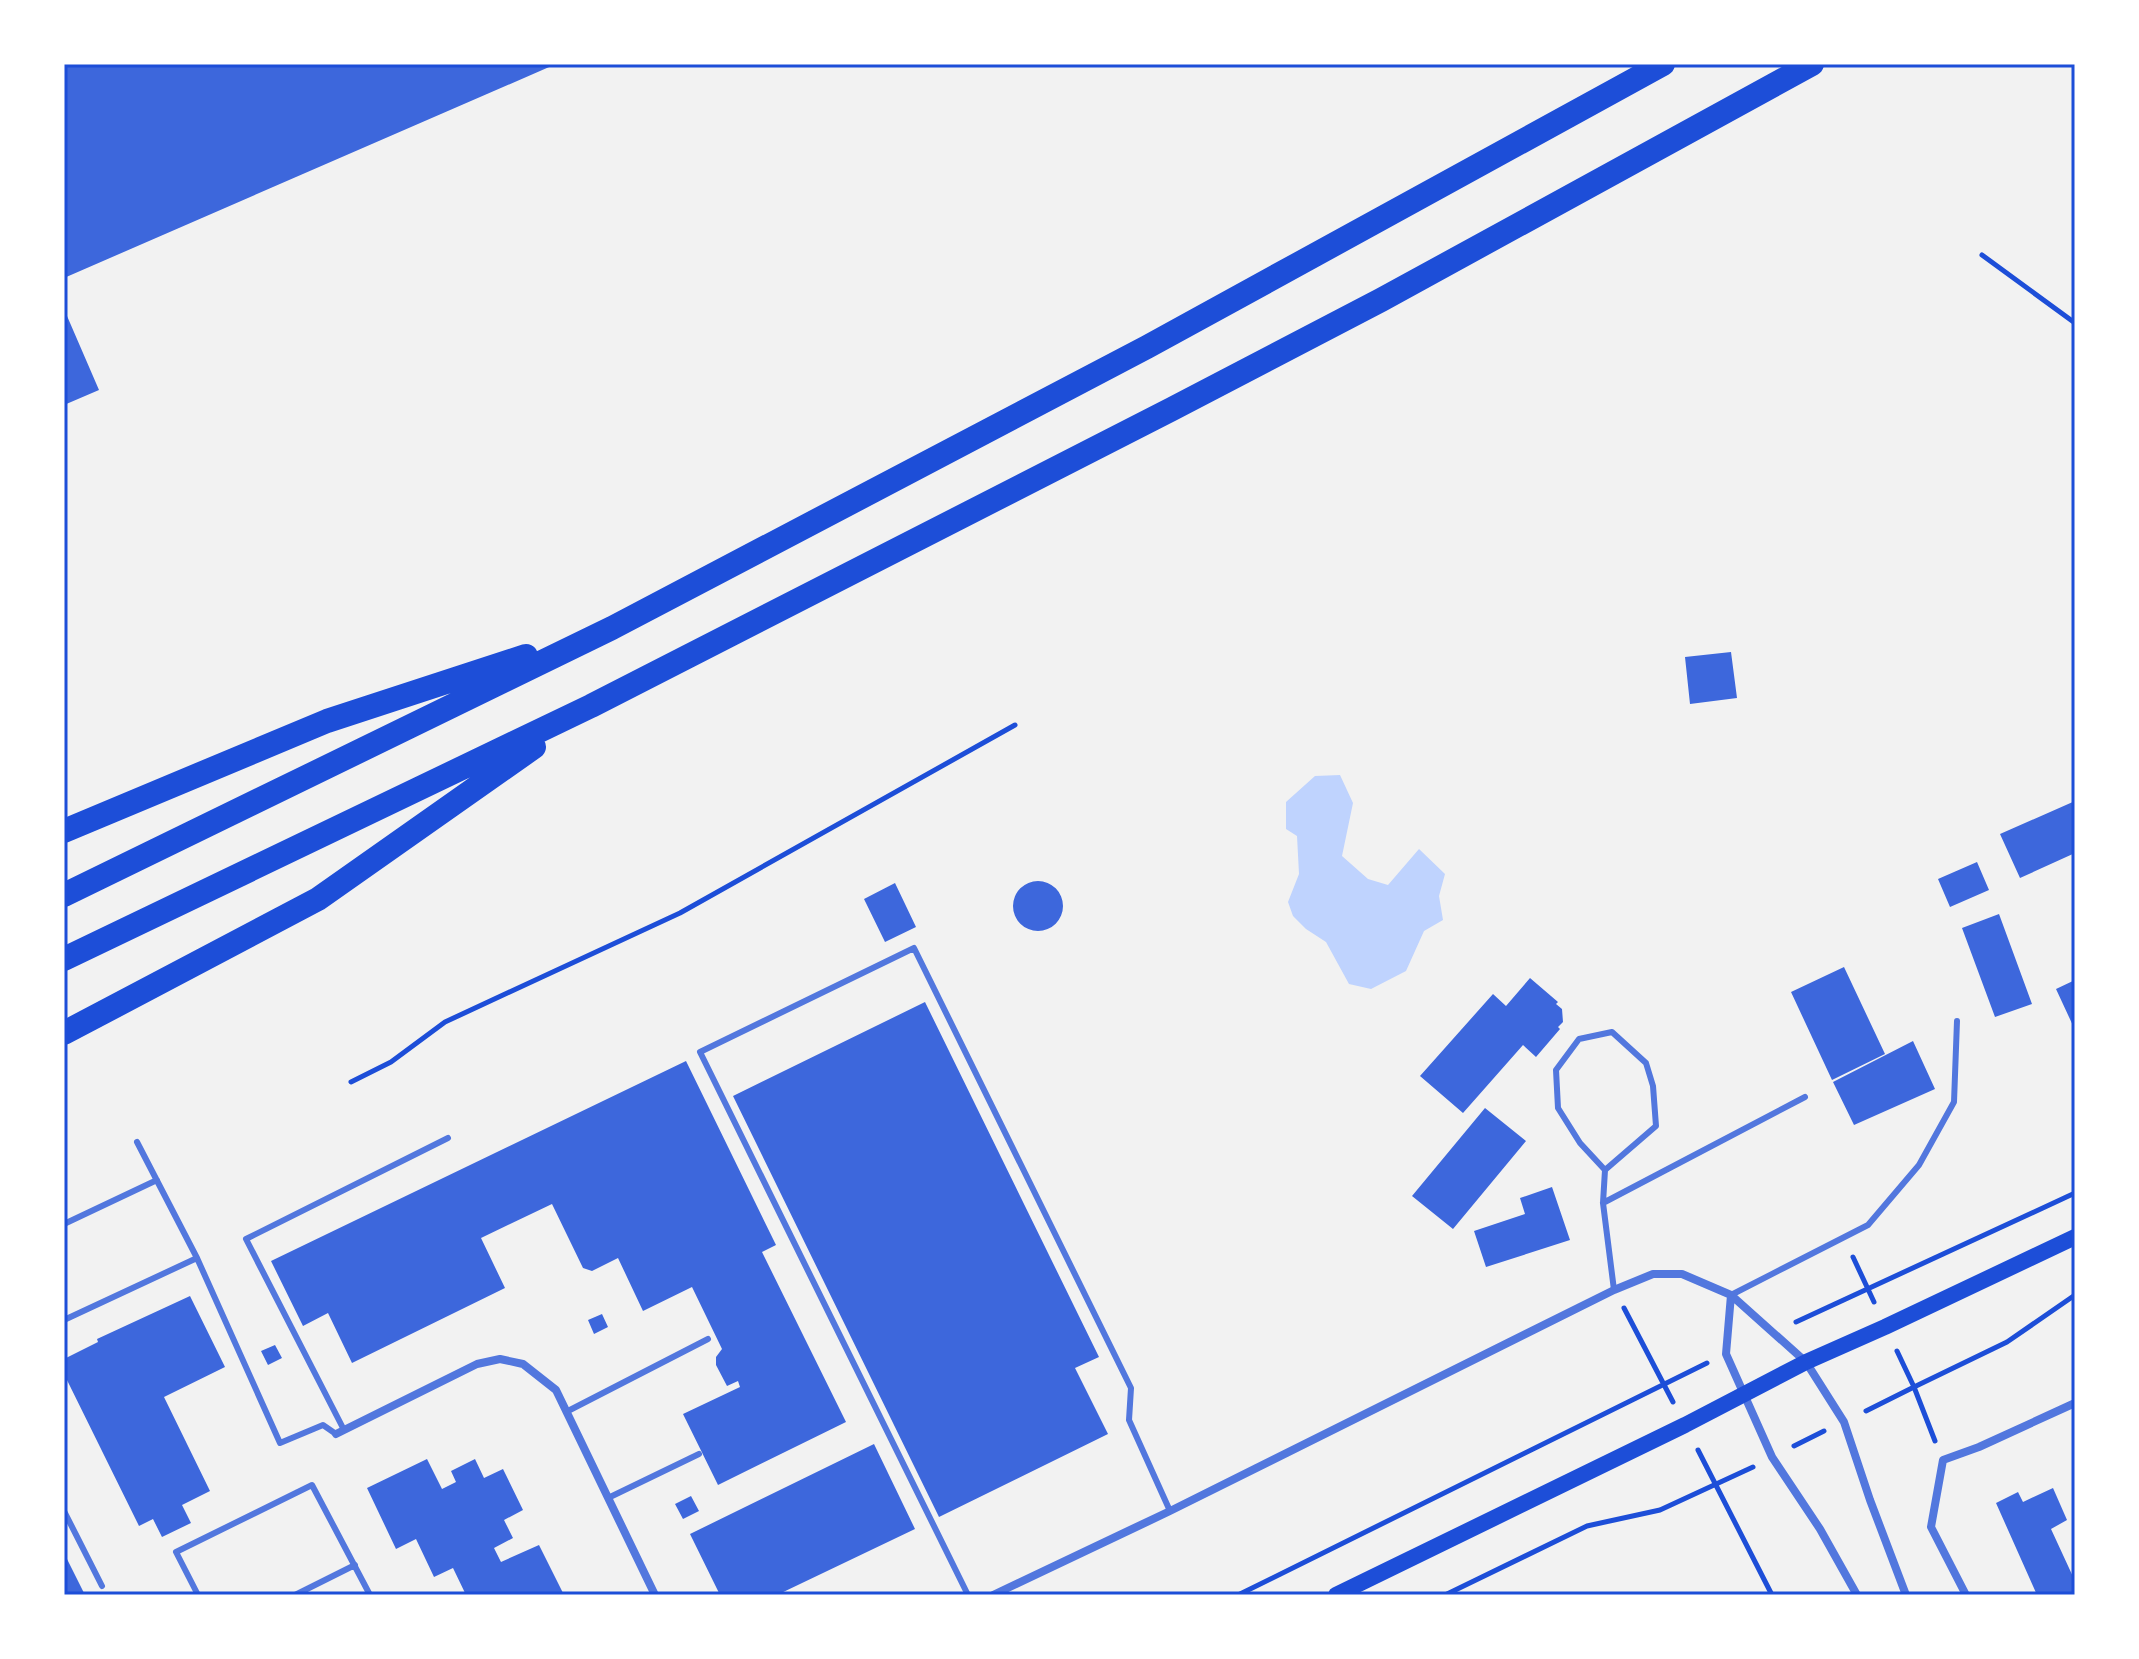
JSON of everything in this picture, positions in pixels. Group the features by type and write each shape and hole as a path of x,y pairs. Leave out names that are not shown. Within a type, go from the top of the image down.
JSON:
{"highway":[{"path":"64,895 612,628 1147,347 1663,64"},
{"path":"64,959 591,706 1381,300 1812,64"},
{"path":"64,831 327,721 612,628"},
{"path":"64,1033 318,899 591,706"}],"main road":[{"path":"1336,1595 1806,1362 2075,1237"}],"street":[{"path":"993,1595 1170,1511 1614,1290 1653,1274 1682,1274 1731,1295 1806,1362 1844,1422 1906,1595"},
{"path":"1731,1295 1726,1354 1772,1457 1820,1529 1857,1595"},
{"path":"340,1432 477,1364 500,1359 523,1364 556,1390 655,1595"},
{"path":"1966,1595 1931,1527 1943,1460 2075,1403"}],"lane":[{"path":"968,1595 700,1052 914,948 1131,1388 1129,1420 1170,1511"},
{"path":"1731,1295 1868,1225 1919,1165 1954,1102 1957,1021"},
{"path":"1605,1170 1580,1143 1558,1108 1556,1070 1579,1039 1612,1032 1646,1063 1653,1086 1656,1126 1605,1170 1603,1203 1614,1290"},
{"path":"1603,1203 1805,1097"},
{"path":"340,1432 246,1239 448,1138"},
{"path":"137,1142 197,1258 280,1443 323,1425 340,1432"},
{"path":"64,1224 157,1180"},
{"path":"64,1320 197,1258"},
{"path":"566,1412 708,1339"},
{"path":"608,1498 699,1454"},
{"path":"198,1595 176,1552 312,1485 370,1595"},
{"path":"64,1511 102,1586"},
{"path":"295,1595 355,1565"}],"path":[{"path":"1982,255 2075,323"},
{"path":"351,1082 391,1062 445,1022 680,913 1015,725"},
{"path":"1774,1331 2075,1193"},
{"path":"1845,1239 1869,1290"},
{"path":"1614,1290 1664,1384"},
{"path":"1943,1460 1914,1387 2007,1342 2075,1295"},
{"path":"1238,1595 1726,1354"},
{"path":"1445,1595 1587,1526 1660,1510 1717,1485 1772,1595"}],"water":[{"path":"1340,775 1353,803 1342,856 1368,879 1388,885 1419,849 1445,874 1439,896 1443,920 1424,931 1406,971 1371,989 1349,984 1326,942 1293,916 1288,902 1299,874 1297,836 1286,829 1286,802 1315,776"}],"building":[{"path":"64,64 556,64 64,278"},
{"path":"64,309 99,390 64,405"},
{"path":"1731,652 1737,698 1690,704 1685,657"},
{"path":"2075,801 2075,853 2020,878 2000,834"},
{"path":"1977,862 1989,890 1950,907 1938,879"},
{"path":"1038,881 1056,888 1063,906 1056,924 1038,931 1020,924 1013,906 1020,888"},
{"path":"895,883 916,927 885,942 864,899"},
{"path":"1999,914 2032,1004 1995,1017 1962,928"},
{"path":"1844,967 1885,1054 1832,1080 1791,992"},
{"path":"1530,978 1558,1002 1556,1004 1562,1009 1563,1022 1558,1027 1560,1029 1536,1057 1523,1045 1463,1113 1420,1076 1493,994 1506,1006"},
{"path":"2075,980 2075,1030 2056,989"},
{"path":"925,1002 1099,1357 1075,1368 1108,1434 939,1517 733,1096"},
{"path":"1913,1041 1935,1089 1854,1125 1833,1082"},
{"path":"686,1061 776,1245 762,1252 846,1422 718,1485 683,1414 740,1387 738,1381 727,1386 716,1365 716,1357 722,1349 692,1287 643,1311 618,1258 592,1271 583,1268 552,1204 481,1238 505,1288 352,1363 328,1313 303,1326 271,1261"},
{"path":"1485,1108 1526,1141 1453,1229 1412,1196"},
{"path":"1552,1187 1570,1240 1486,1267 1474,1231 1525,1214 1520,1198"},
{"path":"190,1296 225,1367 164,1397 210,1491 182,1505 191,1523 162,1537 153,1519 139,1526 64,1374 64,1359 98,1342 97,1339"},
{"path":"602,1314 608,1327 594,1334 588,1320"},
{"path":"275,1345 282,1358 268,1365 261,1351"},
{"path":"874,1444 915,1529 777,1595 720,1595 690,1534"},
{"path":"427,1459 442,1489 456,1482 451,1471 475,1459 484,1478 503,1469 523,1510 504,1520 513,1538 494,1548 501,1562 539,1545 564,1595 466,1595 453,1568 434,1577 416,1539 396,1549 367,1488"},
{"path":"2053,1488 2067,1520 2051,1529 2075,1581 2075,1595 2037,1595 1996,1503 2018,1492 2023,1502"},
{"path":"691,1496 699,1511 683,1519 675,1504"},
{"path":"64,1553 85,1595 64,1595"}]}
